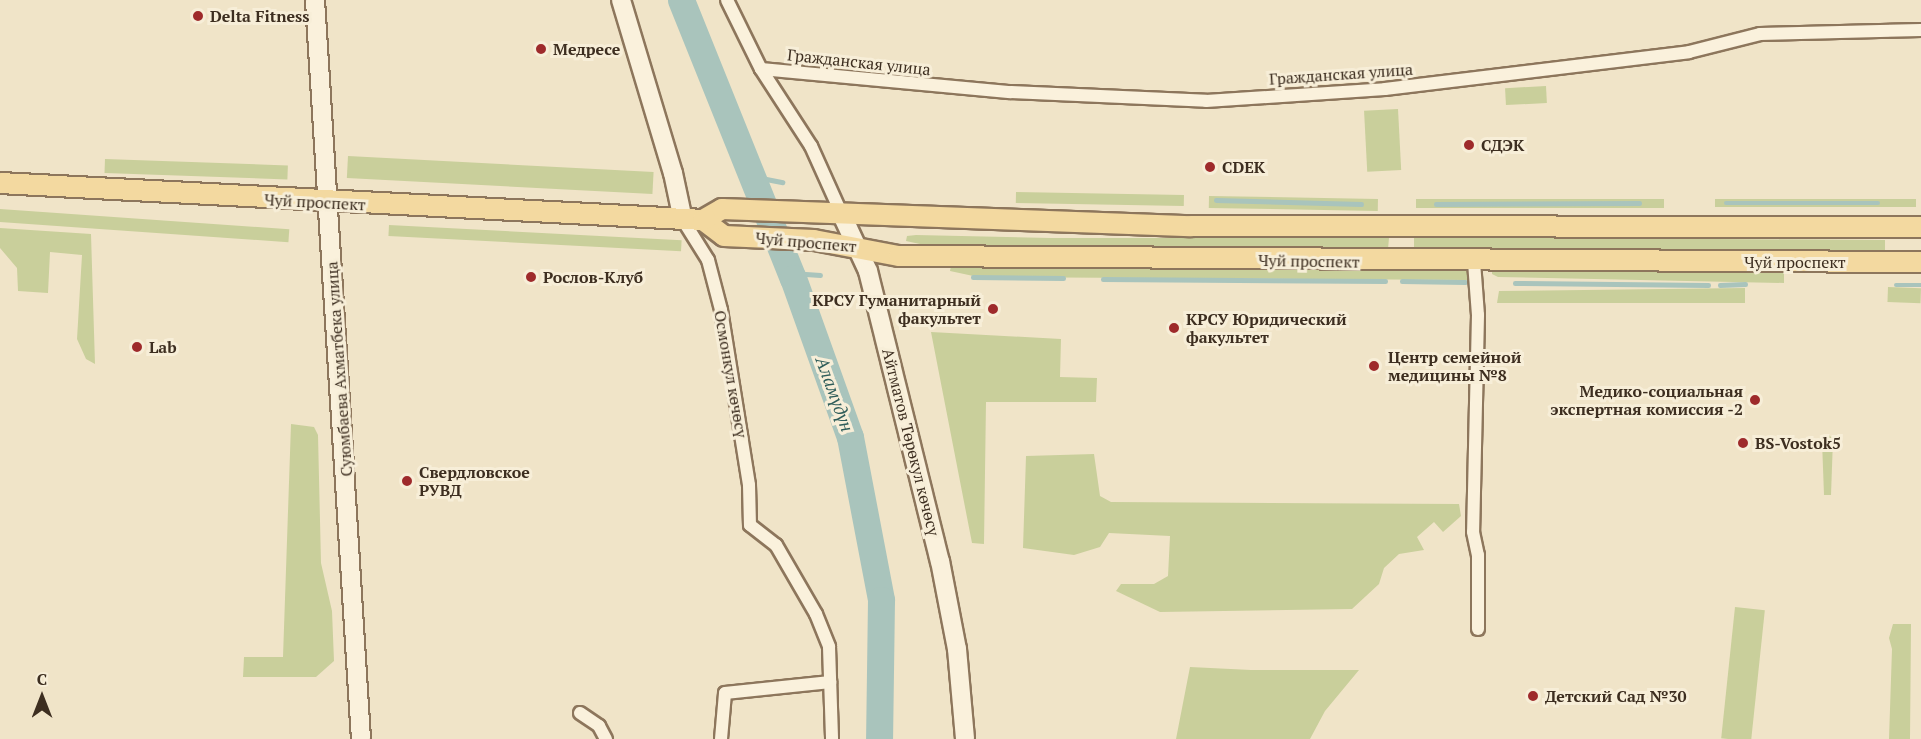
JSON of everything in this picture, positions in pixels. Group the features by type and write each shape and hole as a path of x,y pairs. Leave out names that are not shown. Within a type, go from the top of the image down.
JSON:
{"main road":[{"name":"Чуй проспект","path":"0,183 329,203 683,220 703,220 722,209 842,215 1239,226 1912,228"},
{"name":"Чуй проспект","path":"703,220 724,236 814,240 855,245 899,256 1474,262 1913,262"},
{"path":"1912,228 1913,262"}],"street":[{"name":"Суюмбаева Ахматбека улица","path":"315,0 361,739"},
{"name":"Осмонкул көчөсү","path":"621,0 673,173 683,220 708,260 721,310 749,484 750,525 776,545 816,614 829,647 832,739"},
{"name":"Айтматов Төрөкул көчөсү","path":"727,0 761,69 811,146 868,271 940,561 957,649 965,739"},
{"name":"Гражданская улица","path":"761,69 1000,91 1206,100 1405,87 1689,51 1760,34 1921,30"},
{"path":"1474,262 1478,315 1473,532 1478,555 1478,629"},
{"path":"721,739 725,693 830,682"},
{"path":"580,713 599,726 606,739"}],"green space":[{"path":"1546,86 1547,103 1506,105 1505,88"},
{"path":"1398,109 1401,170 1367,172 1364,111"},
{"path":"348,156 654,172 652,194 347,178"},
{"path":"105,159 288,165 287,179 105,173"},
{"path":"1016,192 1184,195 1184,206 1016,203"},
{"path":"1209,196 1378,199 1378,211 1209,208"},
{"path":"1416,199 1664,199 1664,208 1416,208"},
{"path":"1715,199 1916,199 1916,207 1715,207"},
{"path":"0,209 289,229 288,242 0,222"},
{"path":"389,225 682,240 681,251 388,236"},
{"path":"0,228 91,234 95,364 86,359 77,339 82,255 50,252 48,293 18,291 17,268 0,248"},
{"path":"907,236 1051,238 1389,238 1388,249 934,247 906,241"},
{"path":"1414,237 1885,240 1885,251 1414,248"},
{"path":"951,266 1467,269 1468,280 978,277 950,271"},
{"path":"1492,267 1784,272 1784,283 1498,277 1492,274"},
{"path":"1888,287 1921,288 1920,303 1887,302"},
{"path":"1745,288 1745,303 1497,303 1499,291"},
{"path":"931,332 1061,339 1060,377 1097,378 1096,402 986,402 984,544 972,543"},
{"path":"291,424 314,427 318,435 321,563 332,611 334,661 316,677 243,677 244,657 283,657"},
{"path":"1829,435 1833,439 1831,495 1824,495 1822,441"},
{"path":"1094,454 1100,496 1111,502 1459,504 1461,516 1443,532 1434,522 1417,537 1424,550 1399,554 1384,568 1379,584 1352,609 1160,612 1116,591 1121,584 1154,584 1168,576 1170,536 1109,533 1100,547 1074,555 1023,548 1026,456"},
{"path":"1735,607 1765,610 1751,739 1721,738"},
{"path":"1893,624 1911,624 1910,739 1889,739 1892,649 1889,638"},
{"path":"1190,667 1251,670 1359,670 1325,711 1310,739 1176,739"}],"waterway":[{"name":"Аламүдүн","path":"681,0 793,278 850,437 881,600 879,739"},
{"path":"751,176 782,182"},
{"path":"1216,200 1361,204"},
{"path":"1436,204 1639,203"},
{"path":"1726,203 1878,203"},
{"path":"791,273 820,275"},
{"path":"973,277 1063,278"},
{"path":"1103,279 1385,281"},
{"path":"1402,281 1465,282"},
{"path":"1515,283 1708,285"},
{"path":"1720,285 1745,284"},
{"path":"1896,285 1921,285"}],"place":[{"name":"Delta Fitness","path":"198,16"},
{"name":"Медресе","path":"541,49"},
{"name":"СДЭК","path":"1469,145"},
{"name":"CDEK","path":"1210,167"},
{"name":"Рослов-Клуб","path":"531,277"},
{"name":"КРСУ Гуманитарный факультет","path":"993,309"},
{"name":"КРСУ Юридический факультет","path":"1174,328"},
{"name":"Lab","path":"137,347"},
{"name":"Центр семейной медицины №8","path":"1374,366"},
{"name":"Медико-социальная экспертная комиссия -2","path":"1755,400"},
{"name":"BS-Vostok5","path":"1743,443"},
{"name":"Свердловское РУВД","path":"407,481"},
{"name":"Детский Сад №30","path":"1533,696"}]}
